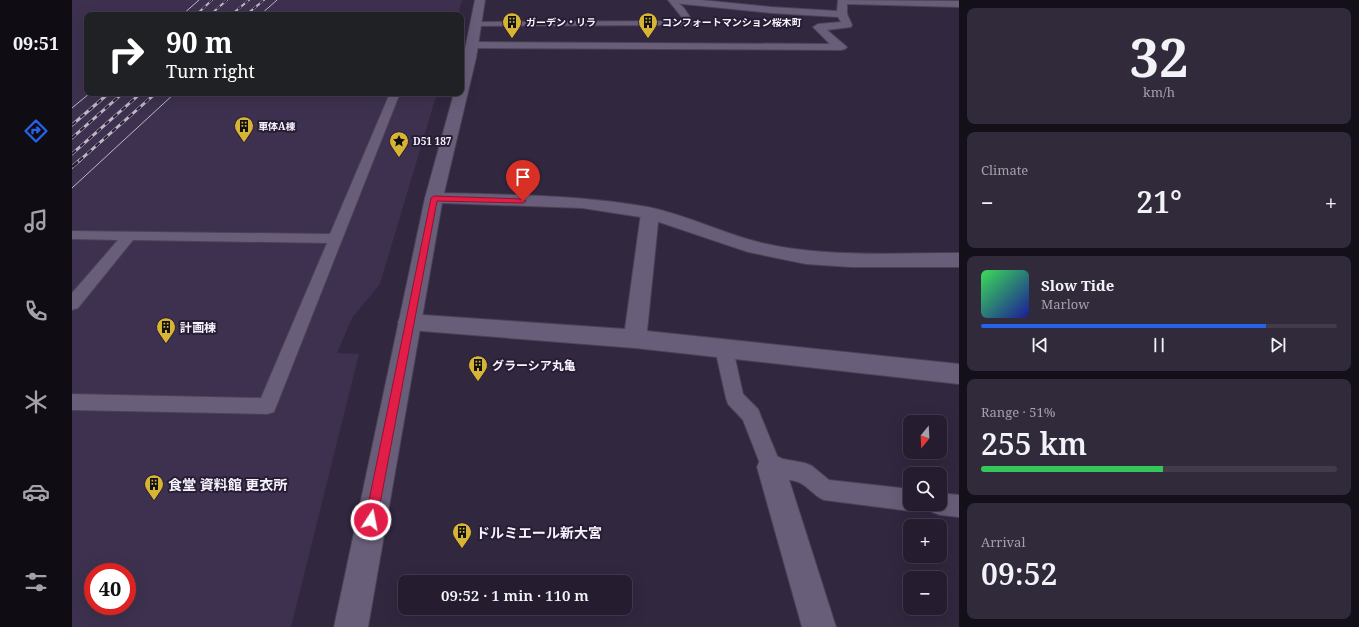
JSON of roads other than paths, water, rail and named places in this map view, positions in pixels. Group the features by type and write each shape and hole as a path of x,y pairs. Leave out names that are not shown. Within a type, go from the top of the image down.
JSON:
{"street":[{"path":"464,77 472,45 480,0"},
{"path":"672,0 771,10 842,14"},
{"path":"767,0 771,10"},
{"path":"472,45 841,47 818,27 847,25 842,14 842,1 959,4"},
{"path":"351,627 434,198 459,96"},
{"path":"434,198 582,203 650,213 755,248 806,256 851,260 959,260"},
{"path":"635,339 650,213"},
{"path":"410,322 635,339 959,374"},
{"path":"771,467 818,627"}],"lane":[{"path":"476,24 690,23 672,0"},
{"path":"72,402 267,406 394,96"},
{"path":"72,236 335,239"},
{"path":"72,304 129,236"},
{"path":"724,349 735,398 751,414 771,467 805,472 824,490 903,499"},
{"path":"947,505 959,506"}],"tram line":[{"path":"185,12 199,0"},
{"path":"263,12 277,0"},
{"path":"72,108 86,96"},
{"path":"72,188 172,96"}],"railway":[{"path":"199,12 212,0"},
{"path":"213,12 227,0"},
{"path":"235,12 249,0"},
{"path":"250,12 264,0"},
{"path":"72,125 106,96"},
{"path":"72,138 120,96"},
{"path":"72,154 138,96"},
{"path":"79,161 153,96"},
{"path":"72,167 80,160"}],"place":[{"name":"ガーデン・リラ","path":"512,39"},
{"name":"コンフォートマンション桜木町","path":"648,39"},
{"name":"車体A棟","path":"244,143"},
{"name":"D51 187","path":"399,158"},
{"name":"計画棟","path":"166,344"},
{"name":"グラーシア丸亀","path":"478,382"},
{"name":"食堂 資料館 更衣所","path":"154,501"},
{"name":"ドルミエール新大宮","path":"462,549"}]}
